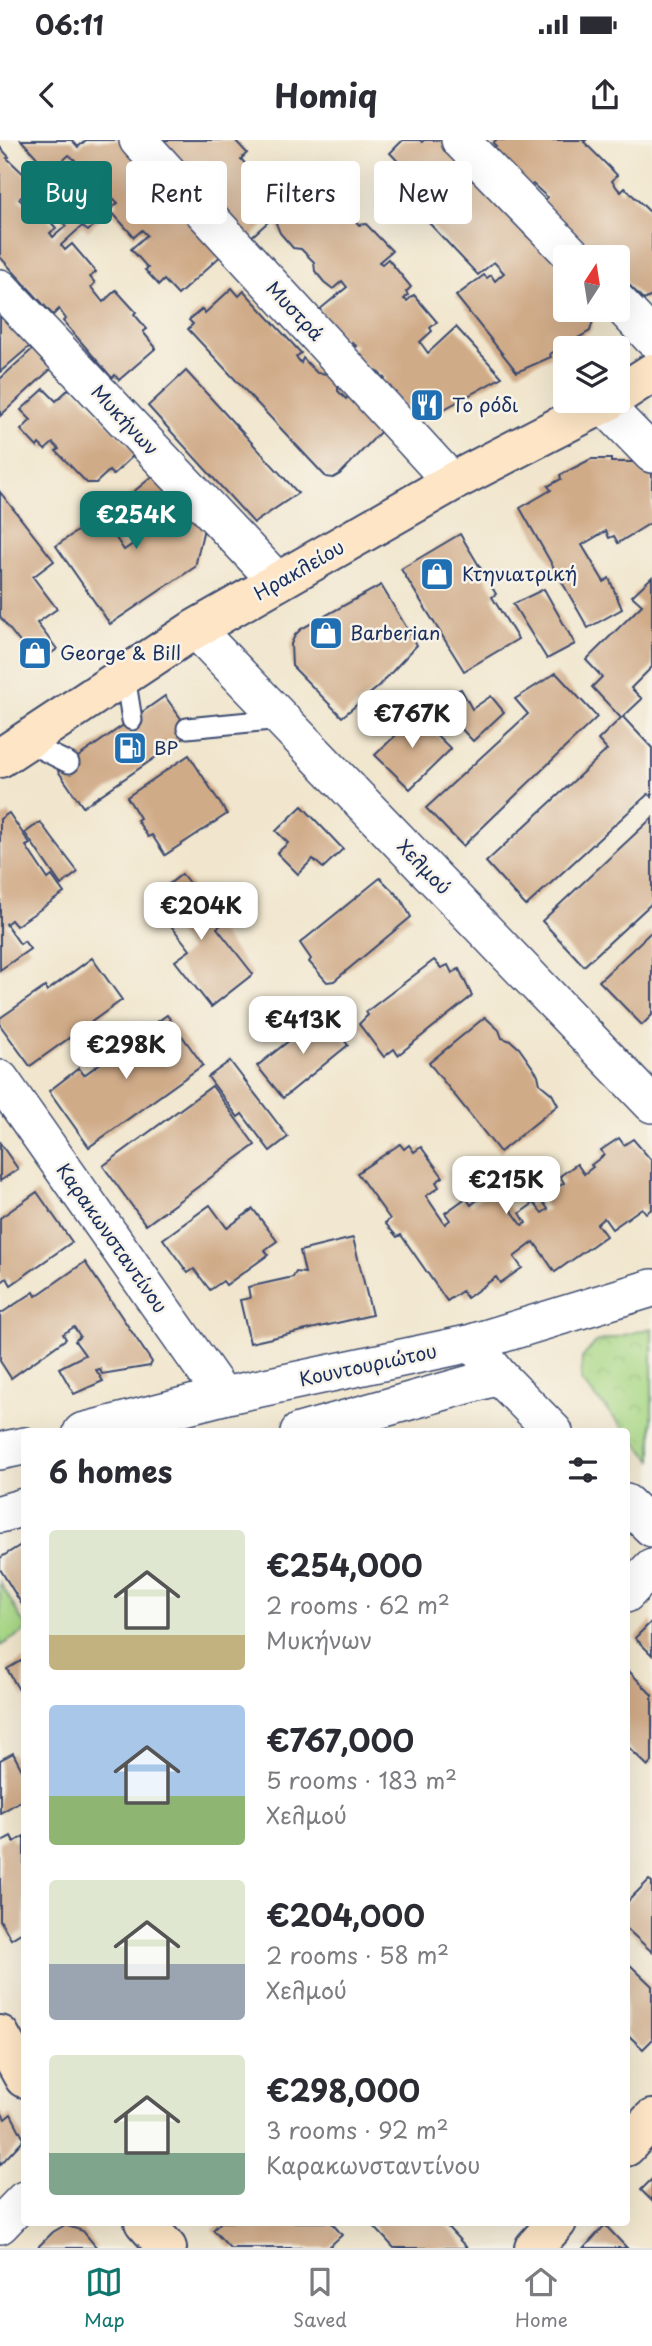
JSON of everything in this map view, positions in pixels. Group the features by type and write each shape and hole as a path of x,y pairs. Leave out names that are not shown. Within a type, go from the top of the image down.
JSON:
{"main road":[{"name":"Ηρακλείου","path":"630,387 652,373"},
{"name":"Ηρακλείου","path":"13,750 195,629 452,482 585,413"},
{"path":"0,2035 21,2073"},
{"path":"630,2143 652,2119"},
{"path":"148,2226 167,2248"},
{"path":"534,2248 553,2226"}],"street":[{"name":"Μυστρά","path":"138,140 452,482"},
{"path":"460,140 562,245"},
{"name":"Μυκήνων","path":"0,288 278,582"},
{"path":"630,315 652,338"},
{"path":"620,413 652,454"},
{"name":"Χελμού","path":"195,629 652,1104"},
{"name":"Καρακωνσταντίνου","path":"0,1079 223,1396"},
{"name":"Κουντουριώτου","path":"98,1428 223,1396 472,1343 652,1288"},
{"path":"472,1343 499,1376 551,1428"},
{"path":"313,1428 499,1376"},
{"path":"0,1451 21,1447"},
{"path":"630,1507 652,1528"},
{"path":"0,1514 21,1508"},
{"path":"630,1590 652,1567"},
{"path":"0,2225 21,2203"}],"lane":[{"path":"125,676 132,720"},
{"path":"187,727 281,719"},
{"path":"13,750 69,763"}],"green space":[{"path":"652,1328 652,1460 630,1436 630,1428 623,1428 581,1381 582,1358 596,1342"},
{"path":"0,1582 21,1619 21,1634 0,1646"}],"building":[{"path":"21,140 72,140 78,147 86,140 125,140 144,161 126,161 126,224 200,224 225,252 178,295 164,280 159,285 131,249 147,235 142,230 134,237 112,212 112,208 118,203 112,199 112,161 74,161 69,155 62,161 40,161"},
{"path":"157,140 235,140 247,153 241,159 241,224 266,224 249,239 227,215 227,161 177,161"},
{"path":"403,140 441,140 461,161 398,161 390,153"},
{"path":"496,140 586,140 584,142 617,175 612,181 618,189 621,192 625,188 652,214 652,296 644,300 630,286 630,245 588,245 543,202 547,197 533,184 528,188 491,151 496,146 493,143"},
{"path":"0,147 21,171 21,224 52,224 56,228 50,233 53,237 66,226 64,224 96,224 88,231 82,226 61,245 65,250 72,244 96,272 90,277 95,283 91,287 103,302 116,290 136,312 134,314 147,329 143,332 156,348 119,380 115,375 112,378 63,321 66,319 59,309 53,315 0,257"},
{"path":"476,178 525,227 522,230 528,237 532,234 553,254 553,322 593,322 590,331 581,336 553,336 551,357 517,372 456,296 484,275 487,278 491,275 495,281 504,273 494,262 478,275 430,224 472,224 472,180"},
{"path":"276,224 366,224 392,251 379,262 382,264 388,259 411,287 404,299 407,301 414,295 437,322 420,342 428,353 456,327 502,377 419,423 383,384 385,379 377,371 373,374 351,350 356,346 352,342 349,345 319,310 347,287 342,281 333,289 324,282 315,271 314,262 301,249 293,248 280,233"},
{"path":"232,288 239,296 244,291 301,353 296,357 301,363 303,358 317,373 330,374 338,383 338,391 346,399 352,392 385,427 333,478 326,477 188,329 193,324 189,320 202,309 205,313"},
{"path":"0,299 37,340 0,372"},
{"path":"39,343 53,367 0,416 0,379"},
{"path":"186,371 298,493 254,523 148,406"},
{"path":"72,386 136,453 113,475 109,471 96,483 87,483 56,451 59,449 53,443 45,450 39,444 37,447 21,430 31,420 21,410 44,389 56,401"},
{"path":"591,459 637,462 652,474 652,522 618,543 614,536 609,538 606,531 582,545 604,582 609,578 622,609 588,628 520,508 551,490 548,486 561,479 560,475"},
{"path":"154,475 205,524 195,567 110,624 56,546 87,524 112,532 124,550 143,537 121,502"},
{"path":"0,492 54,561 33,577 57,609 37,623 57,649 37,664 0,617"},
{"path":"460,534 496,594 492,597 518,639 464,671 401,569"},
{"path":"652,577 652,667 631,688 642,699 623,717 652,748 652,797 648,794 526,906 486,862 607,750 598,740 621,718 592,687 602,677 586,660 642,605 632,596"},
{"path":"381,585 417,645 377,688 342,717 292,666 291,644 301,629"},
{"path":"544,589 575,644 547,659 513,604"},
{"path":"556,673 597,717 463,846 426,808 528,714 515,699"},
{"path":"461,689 472,709 491,696 504,712 473,741 455,722 458,719 445,696"},
{"name":"BP","path":"165,696 191,733 83,807 58,771"},
{"path":"413,712 451,749 410,789 375,755 397,734 390,728 397,720 401,724"},
{"path":"189,755 227,814 165,855 152,835 148,837 127,797"},
{"path":"302,806 343,849 323,868 313,859 298,874 277,853 288,843 276,831"},
{"path":"9,813 30,844 26,846 48,879 52,876 64,893 16,926 11,920 6,924 20,944 24,941 30,949 0,970 0,819"},
{"path":"652,818 652,903 584,966 542,921"},
{"path":"40,822 78,872 61,885 25,833"},
{"path":"182,874 222,924 217,928 253,974 211,1007 175,961 190,950 150,899"},
{"path":"380,878 401,899 411,917 334,981 327,982 309,962 311,959 300,943"},
{"path":"652,931 652,1015 642,1025 599,981"},
{"path":"92,958 122,1000 30,1066 0,1025 0,1018 45,987 47,991"},
{"path":"434,960 441,968 448,965 452,973 459,969 472,996 398,1055 394,1049 384,1057 359,1024 368,1015 366,1012"},
{"path":"323,1014 348,1045 283,1098 257,1066"},
{"path":"167,1015 203,1065 89,1147 49,1091 79,1068 84,1075"},
{"path":"485,1017 499,1030 502,1038 519,1048 538,1075 540,1084 552,1094 558,1105 500,1152 429,1063"},
{"path":"230,1061 288,1137 270,1151 242,1114 238,1117 208,1077"},
{"path":"212,1086 255,1145 146,1225 103,1166"},
{"path":"619,1138 624,1145 633,1139 652,1161 652,1209 646,1213 642,1208 612,1229 604,1218 597,1224 606,1236 555,1272 534,1242 514,1257 522,1268 500,1283 496,1277 467,1298 462,1291 447,1301 401,1235 397,1237 385,1223 390,1219 357,1173 400,1144 404,1149 409,1145 414,1152 421,1147 443,1177 436,1182 439,1187 426,1196 445,1224 450,1220 445,1213 466,1198 471,1205 494,1186 522,1225 526,1223 520,1213 534,1203 542,1213 548,1209 541,1199 564,1183 560,1176 577,1164 584,1174 604,1155 601,1150"},
{"path":"0,1143 18,1169 0,1181"},
{"path":"37,1192 72,1242 11,1285 7,1278 0,1283 0,1218"},
{"path":"210,1205 227,1228 253,1209 277,1241 265,1250 268,1255 226,1285 223,1281 210,1290 194,1269 188,1273 163,1239"},
{"path":"353,1238 372,1315 250,1343 240,1300 250,1298 248,1287 293,1277 296,1272 305,1273 300,1251"},
{"path":"85,1262 152,1362 150,1366 102,1374 100,1369 96,1370 103,1381 74,1394 59,1368 85,1355 75,1341 80,1336 74,1327 63,1334 66,1339 11,1378 0,1361 0,1314 34,1292 36,1296"},
{"path":"21,1545 21,1603 0,1569 0,1558"},
{"path":"652,1621 652,1655 635,1638"},
{"path":"21,1661 21,1694 7,1669"},
{"path":"630,1672 652,1695 652,1762 648,1766 630,1749"},
{"path":"13,1753 21,1768 21,1801 0,1813 0,1760"},
{"path":"11,1836 14,1842 21,1838 21,1933 11,1939 0,1920 0,1842"},
{"path":"649,1880 652,1882 652,1952 630,1932 630,1899"},
{"path":"630,1965 652,1986 652,2040 643,2049 630,2037"},
{"path":"0,2110 5,2119 11,2114 21,2133 21,2142 0,2165"},
{"path":"652,2179 652,2201 641,2190"},
{"path":"63,2226 83,2231 97,2248 37,2248"},
{"path":"217,2226 334,2226 342,2235 328,2248 230,2248 213,2230"},
{"path":"374,2226 447,2226 467,2248 394,2248"},
{"path":"606,2226 627,2248 584,2248"}],"place":[{"name":"Το ρόδι","path":"427,405"},
{"name":"Κτηνιατρική","path":"437,574"},
{"name":"Barberian","path":"326,633"},
{"name":"George & Bill","path":"35,653"},
{"name":"BP","path":"130,748"}]}
